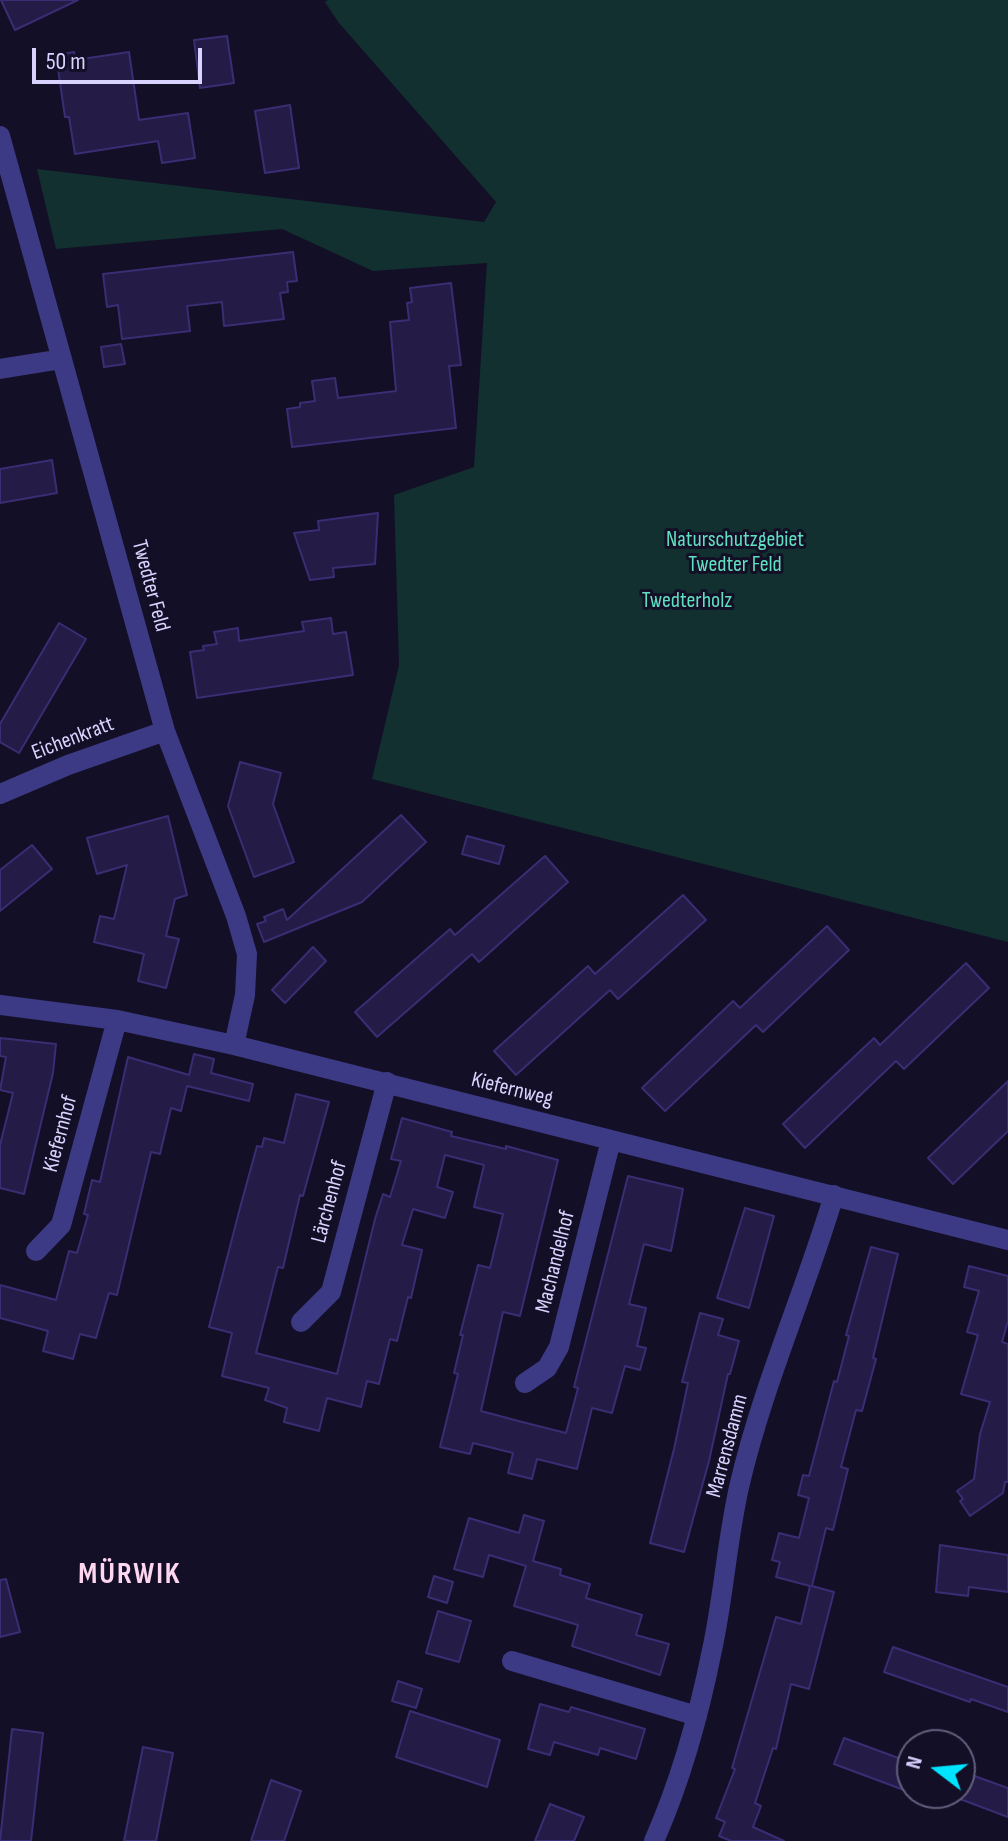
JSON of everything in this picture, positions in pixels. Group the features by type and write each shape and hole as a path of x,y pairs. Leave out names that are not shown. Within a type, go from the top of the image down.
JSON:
{"street":[{"name":"Twedter Feld","path":"0,136 165,731 236,916 247,954 245,995 234,1045"},
{"path":"0,369 62,359"},
{"name":"Eichenkratt","path":"0,794 68,765 165,731"},
{"name":"Kiefernweg","path":"0,1005 117,1020 234,1045 1008,1240"},
{"name":"Kiefernhof","path":"36,1251 61,1225 117,1020"},
{"name":"Lärchenhof","path":"301,1322 331,1292 387,1082"},
{"name":"Machandelhof","path":"525,1383 547,1368 559,1347 611,1140"},
{"name":"Marrensdamm","path":"656,1840 679,1778 713,1649 740,1483 765,1397 834,1195"},
{"path":"512,1661 697,1716"}],"green space":[{"name":"Twedterholz","path":"1008,0 1008,942 372,779 399,665 394,495 474,467 487,263 373,271 282,229 56,249 37,169 484,222 496,202 339,23 325,2"}],"building":[{"path":"1,0 78,0 15,30"},
{"path":"227,36 234,83 200,88 194,40"},
{"path":"74,52 75,60 129,52 139,120 188,113 195,158 162,163 158,141 75,154 69,117 65,117 56,55"},
{"path":"290,105 299,168 265,173 255,111"},
{"path":"293,252 297,281 287,282 288,292 280,293 284,319 224,326 222,302 187,306 190,331 122,339 118,305 107,307 103,274"},
{"path":"451,283 461,365 449,366 456,428 292,447 287,409 315,401 312,381 335,378 338,398 396,391 390,322 409,320 407,303 412,302 410,288"},
{"path":"121,344 125,364 104,367 101,347"},
{"path":"52,460 57,493 0,503 0,469"},
{"path":"378,513 375,564 333,568 334,577 310,580 294,533 319,530 318,521"},
{"path":"331,618 333,634 346,632 353,675 197,698 190,652 217,644 214,632 238,628 239,641 304,631 302,622"},
{"path":"59,623 86,639 19,753 0,742 0,724"},
{"path":"240,762 281,773 273,804 294,862 254,877 228,806"},
{"path":"401,815 426,842 362,902 264,942 257,924 266,921 264,917 283,909 287,920"},
{"path":"168,816 187,895 175,899 166,936 179,939 166,988 138,981 144,954 94,942 100,916 114,919 127,865 97,874 87,838"},
{"path":"467,836 504,846 499,864 462,854"},
{"path":"32,845 52,869 0,911 0,870"},
{"path":"545,856 568,882 479,962 472,954 377,1037 355,1012 450,929 455,935"},
{"path":"683,895 706,920 618,999 610,990 516,1075 494,1051 588,966 595,974"},
{"path":"827,926 849,950 763,1032 756,1025 665,1111 642,1088 733,1001 740,1008"},
{"path":"313,947 326,961 285,1003 272,990"},
{"path":"966,963 989,988 904,1069 896,1061 805,1148 783,1124 874,1038 880,1045"},
{"path":"0,1038 56,1044 53,1073 24,1194 0,1188 0,1145 13,1093 0,1090 6,1057 0,1056"},
{"path":"194,1054 214,1059 211,1073 253,1084 249,1101 187,1086 181,1111 171,1108 160,1154 151,1152 117,1295 109,1293 96,1338 80,1334 73,1359 43,1351 48,1331 0,1318 0,1285 56,1300 69,1251 77,1253 88,1215 84,1214 92,1180 100,1182 128,1057 189,1075"},
{"path":"1008,1081 1008,1131 953,1184 928,1158"},
{"path":"296,1094 329,1102 303,1196 300,1195 283,1268 278,1267 256,1353 337,1374 375,1219 383,1194 390,1197 401,1161 391,1159 402,1118 452,1132 451,1136 558,1160 520,1316 503,1312 481,1411 566,1433 578,1388 574,1387 628,1176 683,1189 671,1251 644,1244 629,1304 646,1308 637,1346 646,1348 640,1370 625,1366 612,1413 592,1408 577,1469 537,1459 532,1479 508,1473 513,1453 473,1443 470,1454 440,1447 458,1374 454,1373 463,1335 460,1335 478,1265 490,1268 503,1214 474,1207 484,1165 445,1155 437,1187 453,1192 445,1218 413,1209 402,1245 422,1250 411,1298 408,1297 397,1341 390,1339 379,1384 367,1381 361,1407 327,1398 319,1431 284,1422 287,1408 265,1400 269,1388 222,1376 232,1333 209,1327 240,1208 257,1146 262,1147 264,1138 284,1143"},
{"path":"745,1208 774,1216 749,1308 717,1298"},
{"path":"871,1247 898,1254 873,1358 876,1359 862,1411 856,1410 841,1467 848,1469 833,1530 826,1528 812,1586 834,1592 809,1689 791,1684 776,1749 773,1748 755,1803 761,1806 753,1827 784,1841 731,1841 719,1836 725,1822 716,1818 735,1769 732,1768 776,1617 801,1624 810,1586 776,1577 780,1562 772,1560 779,1533 799,1538 809,1498 798,1495 803,1475 809,1476 834,1381 837,1382 849,1336 846,1335"},
{"path":"969,1266 1008,1276 1008,1321 1002,1342 1008,1344 1008,1482 1005,1482 1003,1493 970,1516 957,1491 974,1479 980,1434 990,1402 961,1394 978,1335 967,1332 979,1291 964,1287"},
{"path":"700,1313 723,1319 718,1335 739,1341 684,1552 650,1543 674,1449 688,1383 682,1382"},
{"path":"524,1515 544,1521 533,1561 561,1569 560,1575 590,1584 586,1598 642,1615 636,1635 669,1644 660,1675 572,1646 578,1625 514,1606 526,1566 489,1555 483,1577 454,1569 469,1518 519,1533"},
{"path":"940,1545 1008,1555 1008,1592 969,1587 968,1596 936,1592"},
{"path":"434,1576 453,1582 447,1603 428,1597"},
{"path":"6,1579 20,1632 0,1637 0,1580"},
{"path":"438,1611 471,1621 459,1662 426,1653"},
{"path":"893,1647 1008,1687 1008,1712 884,1672"},
{"path":"398,1681 422,1689 416,1708 392,1701"},
{"path":"540,1704 569,1712 571,1707 645,1729 636,1759 600,1748 598,1755 554,1742 550,1755 528,1749"},
{"path":"410,1711 500,1740 487,1787 396,1757"},
{"path":"12,1729 43,1733 31,1841 0,1841"},
{"path":"844,1738 896,1757 896,1787 834,1764"},
{"path":"143,1747 173,1753 156,1841 124,1841"},
{"path":"976,1777 1008,1788 1008,1817 976,1805"},
{"path":"271,1780 301,1791 284,1841 251,1841"},
{"path":"550,1804 584,1817 574,1841 535,1841"}],"district":[{"name":"MÜRWIK","path":"130,1575"}],"park label":[{"name":"Naturschutzgebiet Twedter Feld","path":"735,552"}]}
